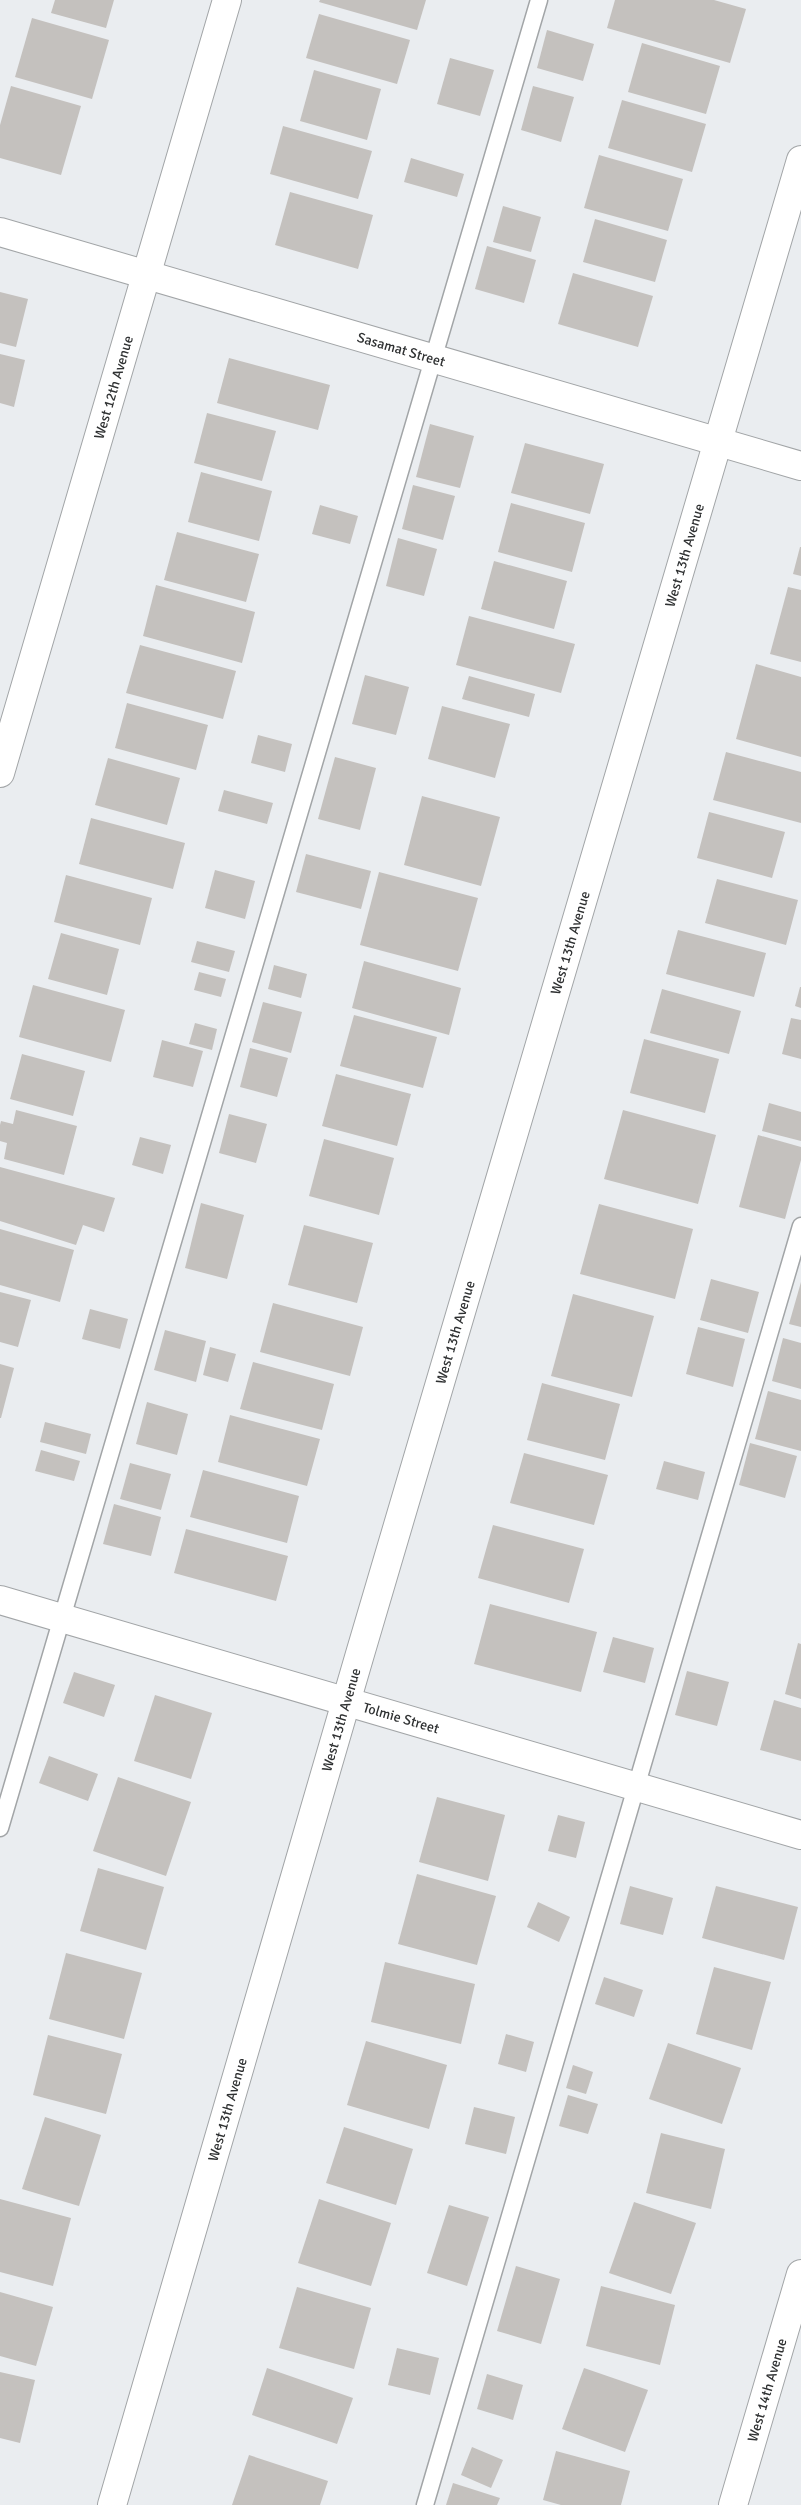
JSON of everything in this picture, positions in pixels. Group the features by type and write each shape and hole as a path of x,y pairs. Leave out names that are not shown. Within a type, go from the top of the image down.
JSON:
{"street":[{"name":"West 12th Avenue","path":"0,773 227,0"},
{"name":"West 13th Avenue","path":"112,2505 346,1702 801,160"},
{"name":"Sasamat Street","path":"0,232 801,466"},
{"name":"Tolmie Street","path":"0,1600 801,1836"},
{"name":"West 14th Avenue","path":"733,2505 801,2274"}],"lane":[{"path":"0,1828 539,0"},
{"path":"425,2505 801,1226"}],"building":[{"path":"55,0 114,0 106,28 51,13"},
{"path":"320,0 426,0 417,30 319,2"},
{"path":"615,0 714,0 746,9 730,63 607,28"},
{"path":"319,14 410,40 397,84 306,58"},
{"path":"32,18 109,40 92,99 15,77"},
{"path":"547,30 594,44 583,81 537,68"},
{"path":"642,43 720,66 706,114 628,92"},
{"path":"450,58 494,70 480,116 437,104"},
{"path":"314,70 381,89 367,140 300,121"},
{"path":"11,86 81,106 61,175 0,158 0,125"},
{"path":"533,86 574,97 561,142 521,130"},
{"path":"622,100 706,124 692,172 608,148"},
{"path":"283,126 372,151 358,199 270,174"},
{"path":"599,155 683,179 668,231 584,208"},
{"path":"411,158 464,174 457,197 404,182"},
{"path":"290,192 373,215 358,269 275,245"},
{"path":"503,206 541,217 531,252 493,242"},
{"path":"595,219 667,240 655,282 583,262"},
{"path":"487,246 536,260 524,303 475,289"},
{"path":"573,273 653,296 638,347 558,324"},
{"path":"0,292 28,299 16,347 0,343"},
{"path":"0,354 25,360 14,407 0,403"},
{"path":"229,358 330,385 318,430 217,403"},
{"path":"207,413 276,431 262,481 194,463"},
{"path":"430,424 474,436 460,488 416,477"},
{"path":"525,443 604,464 590,514 511,493"},
{"path":"201,472 272,491 259,541 188,522"},
{"path":"413,485 455,496 443,540 402,529"},
{"path":"511,503 585,523 572,572 498,552"},
{"path":"320,505 358,516 350,544 312,534"},
{"path":"177,532 259,554 246,602 164,580"},
{"path":"398,538 437,549 424,596 386,586"},
{"path":"801,547 801,576 793,574"},
{"path":"494,561 567,581 554,629 481,609"},
{"path":"156,585 255,612 242,663 143,636"},
{"path":"788,587 801,590 801,662 770,654"},
{"path":"469,616 575,644 561,693 456,665"},
{"path":"140,645 236,671 223,719 126,693"},
{"path":"756,664 801,677 801,757 736,739"},
{"path":"365,675 409,687 396,735 352,724"},
{"path":"469,676 535,694 529,717 462,699"},
{"path":"127,703 208,725 196,770 115,748"},
{"path":"442,706 510,724 495,778 428,759"},
{"path":"258,735 292,744 285,772 251,763"},
{"path":"726,752 801,772 801,823 713,800"},
{"path":"335,757 376,768 360,830 318,819"},
{"path":"108,758 180,778 167,825 95,805"},
{"path":"224,790 273,803 267,824 218,811"},
{"path":"422,796 500,817 481,886 404,865"},
{"path":"709,812 785,832 772,878 697,858"},
{"path":"91,818 185,843 173,889 79,864"},
{"path":"306,854 371,871 361,909 296,892"},
{"path":"215,870 255,881 245,919 205,908"},
{"path":"379,872 478,898 458,971 360,945"},
{"path":"66,875 152,898 140,945 54,922"},
{"path":"717,879 798,900 786,945 705,923"},
{"path":"678,930 766,953 754,997 666,974"},
{"path":"61,933 119,949 107,995 48,979"},
{"path":"197,941 235,951 229,972 191,962"},
{"path":"364,961 461,988 449,1035 352,1008"},
{"path":"274,965 307,974 301,998 268,989"},
{"path":"199,972 226,979 221,997 194,990"},
{"path":"33,985 125,1010 111,1062 19,1037"},
{"path":"801,987 801,1008 795,1006"},
{"path":"662,989 741,1011 729,1054 650,1033"},
{"path":"263,1002 302,1012 291,1053 252,1042"},
{"path":"354,1015 437,1037 423,1088 340,1066"},
{"path":"791,1018 801,1020 801,1059 782,1054"},
{"path":"195,1023 217,1029 212,1050 189,1044"},
{"path":"644,1039 719,1059 705,1113 630,1093"},
{"path":"162,1040 203,1051 193,1087 153,1077"},
{"path":"250,1048 288,1058 277,1097 240,1087"},
{"path":"22,1054 85,1071 73,1116 10,1099"},
{"path":"336,1074 411,1094 397,1146 322,1126"},
{"path":"769,1103 801,1112 801,1141 762,1131"},
{"path":"16,1110 77,1126 64,1175 4,1159 7,1143 0,1141 0,1125 1,1121 13,1124"},
{"path":"623,1110 716,1135 698,1204 604,1179"},
{"path":"229,1114 267,1124 256,1163 219,1153"},
{"path":"758,1135 801,1147 801,1160 785,1219 739,1207"},
{"path":"140,1137 171,1145 163,1174 132,1165"},
{"path":"324,1139 394,1158 379,1215 309,1196"},
{"path":"0,1167 115,1198 104,1232 83,1225 76,1245 0,1221"},
{"path":"201,1203 244,1215 227,1279 185,1268"},
{"path":"599,1204 693,1229 675,1299 580,1274"},
{"path":"304,1225 373,1243 357,1303 288,1285"},
{"path":"0,1229 74,1250 60,1302 0,1285"},
{"path":"711,1279 759,1292 748,1333 700,1320"},
{"path":"801,1282 801,1327 789,1324"},
{"path":"0,1292 31,1300 18,1347 0,1342"},
{"path":"573,1294 654,1316 632,1397 551,1376"},
{"path":"273,1303 363,1327 350,1376 260,1352"},
{"path":"90,1309 128,1319 120,1349 82,1339"},
{"path":"698,1327 745,1339 733,1387 686,1374"},
{"path":"165,1330 206,1341 196,1382 154,1370"},
{"path":"783,1338 801,1343 801,1389 772,1381"},
{"path":"210,1347 236,1354 228,1382 203,1375"},
{"path":"253,1362 334,1384 322,1430 240,1409"},
{"path":"0,1364 14,1368 1,1418 0,1418"},
{"path":"542,1383 620,1404 605,1460 527,1440"},
{"path":"768,1391 801,1400 801,1451 755,1439"},
{"path":"147,1402 188,1414 177,1455 136,1444"},
{"path":"230,1415 320,1439 307,1486 218,1462"},
{"path":"45,1422 91,1434 86,1454 40,1442"},
{"path":"750,1443 797,1456 785,1498 739,1485"},
{"path":"41,1450 80,1461 74,1481 35,1471"},
{"path":"524,1453 608,1475 594,1525 510,1503"},
{"path":"664,1461 705,1472 698,1500 656,1489"},
{"path":"130,1463 171,1474 161,1510 120,1499"},
{"path":"203,1470 299,1496 287,1543 190,1517"},
{"path":"114,1504 161,1517 151,1556 103,1544"},
{"path":"493,1525 584,1549 569,1603 478,1578"},
{"path":"186,1529 288,1556 276,1601 174,1573"},
{"path":"490,1604 597,1632 581,1692 474,1664"},
{"path":"613,1637 654,1648 645,1683 603,1672"},
{"path":"798,1643 801,1644 801,1699 785,1694"},
{"path":"687,1671 729,1682 717,1726 675,1715"},
{"path":"74,1672 115,1685 104,1717 63,1703"},
{"path":"155,1695 212,1713 191,1779 134,1761"},
{"path":"774,1700 801,1708 801,1761 760,1750"},
{"path":"49,1756 98,1774 88,1801 39,1783"},
{"path":"118,1777 191,1802 166,1876 93,1851"},
{"path":"437,1797 505,1815 488,1881 419,1862"},
{"path":"558,1815 585,1822 576,1858 548,1851"},
{"path":"98,1868 164,1887 146,1950 80,1931"},
{"path":"417,1874 496,1896 477,1965 398,1944"},
{"path":"630,1886 673,1898 663,1935 620,1924"},
{"path":"716,1886 798,1907 784,1960 702,1938"},
{"path":"538,1902 570,1917 559,1942 527,1927"},
{"path":"66,1953 142,1973 124,2039 49,2019"},
{"path":"385,1962 475,1984 461,2044 371,2022"},
{"path":"714,1967 771,1982 752,2050 696,2034"},
{"path":"604,1977 643,1990 634,2017 595,2004"},
{"path":"506,2034 534,2042 526,2072 498,2064"},
{"path":"48,2035 122,2054 106,2114 33,2095"},
{"path":"366,2041 447,2065 429,2129 347,2105"},
{"path":"668,2043 741,2068 722,2124 649,2099"},
{"path":"573,2065 593,2072 586,2094 566,2088"},
{"path":"568,2095 598,2104 588,2134 559,2126"},
{"path":"474,2107 515,2117 506,2154 465,2144"},
{"path":"45,2117 101,2135 79,2206 22,2189"},
{"path":"344,2127 413,2149 396,2205 326,2183"},
{"path":"661,2133 725,2149 711,2209 646,2193"},
{"path":"0,2199 71,2218 53,2286 0,2272"},
{"path":"319,2199 391,2223 371,2286 298,2263"},
{"path":"634,2202 696,2223 671,2294 609,2273"},
{"path":"449,2205 489,2217 467,2286 427,2273"},
{"path":"516,2266 560,2279 541,2344 497,2331"},
{"path":"601,2286 675,2305 660,2365 586,2346"},
{"path":"297,2287 371,2308 354,2369 279,2348"},
{"path":"0,2292 53,2307 36,2366 0,2356"},
{"path":"397,2348 439,2358 430,2395 388,2385"},
{"path":"267,2368 353,2398 337,2444 252,2415"},
{"path":"584,2368 648,2390 625,2452 562,2429"},
{"path":"0,2372 35,2380 20,2443 0,2438"},
{"path":"487,2374 523,2385 513,2420 477,2409"},
{"path":"472,2447 503,2460 491,2488 461,2475"},
{"path":"556,2451 630,2471 621,2505 561,2505 543,2500"},
{"path":"249,2455 328,2481 320,2505 232,2505"},
{"path":"453,2483 500,2498 497,2505 446,2505"}]}
